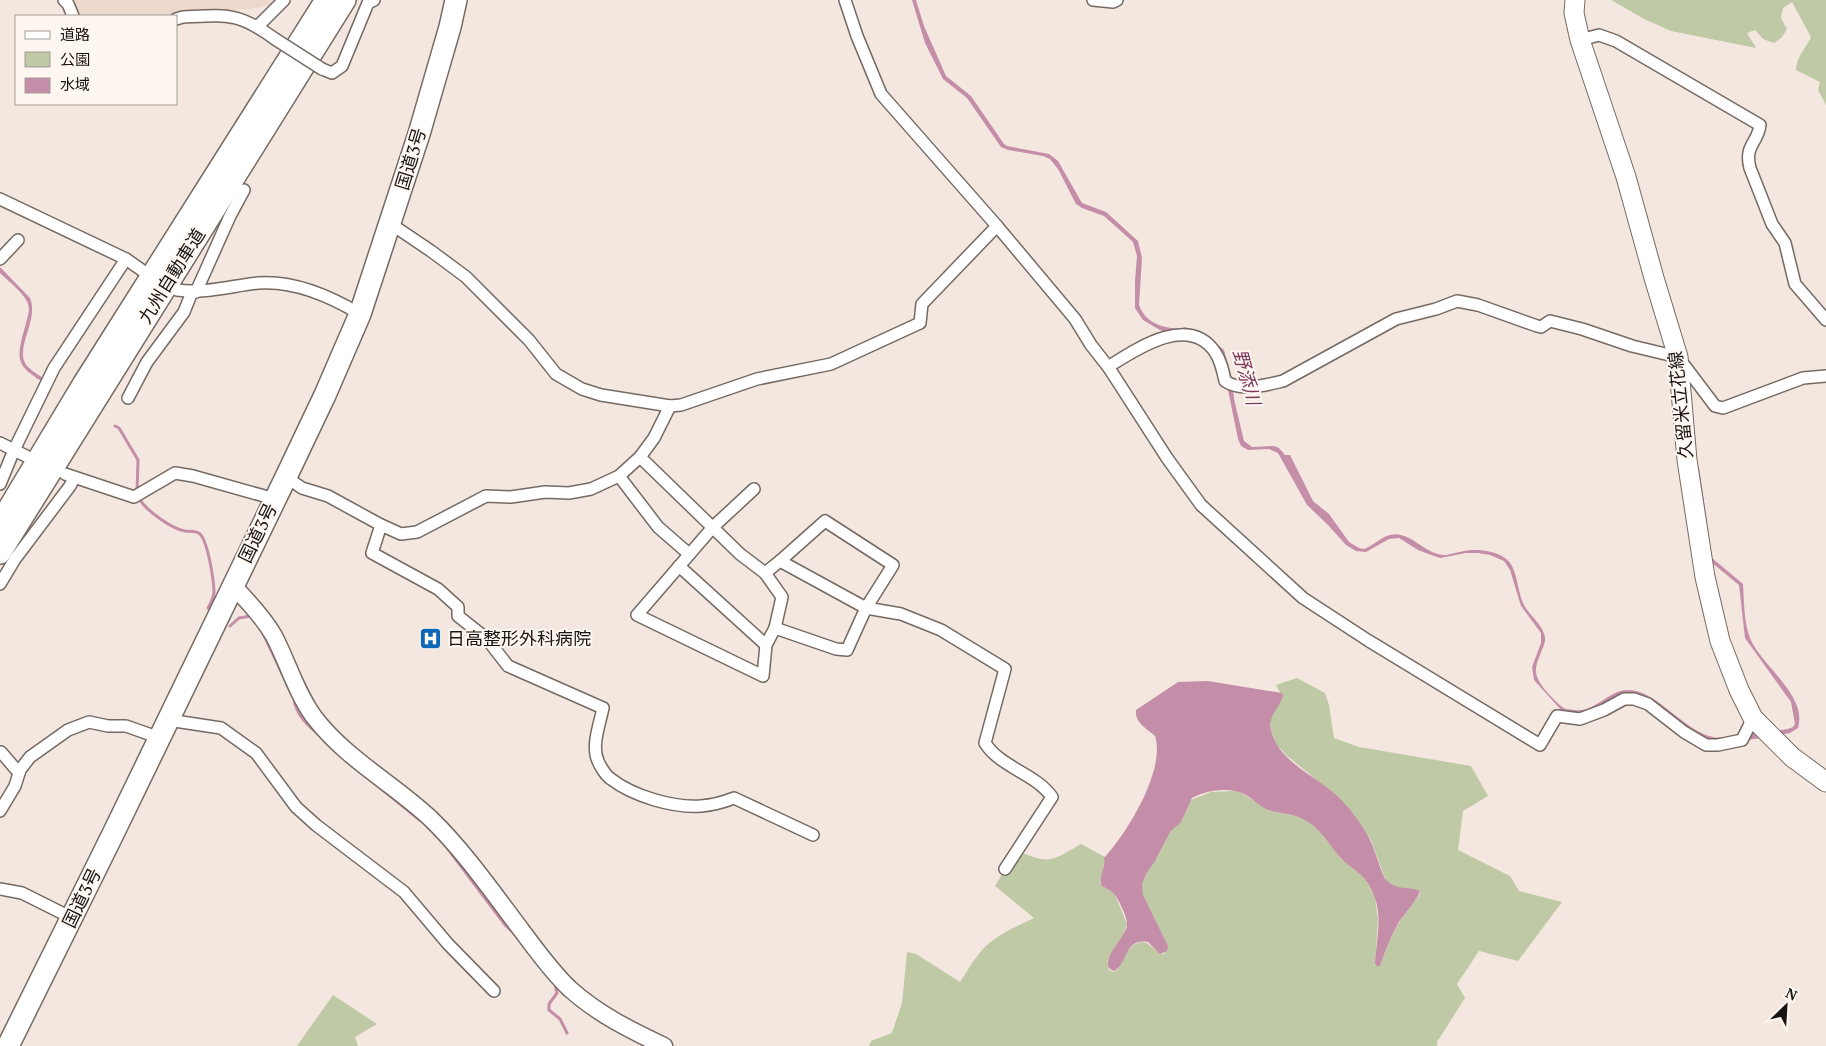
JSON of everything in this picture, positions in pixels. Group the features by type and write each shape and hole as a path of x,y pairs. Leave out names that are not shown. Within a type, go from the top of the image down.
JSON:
{"highway":[{"name":"九州自動車道","path":"0,523 84,383 326,0"},
{"name":"九州自動車道","path":"0,553 345,0"},
{"name":"国道3号","path":"8,1046 286,477 325,395 360,314 391,224 430,98 456,0"}],"main road":[{"name":"久留米立花線","path":"1575,0 1574,14 1580,40 1626,177 1678,358 1687,460 1705,577 1720,641 1739,690 1753,718 1792,757 1826,782"}],"street":[{"path":"64,0 68,4 72,15"},
{"path":"258,26 284,0"},
{"path":"178,18 228,15 243,19 258,26 322,69 332,73 342,66 368,3 374,0"},
{"path":"845,0 857,36 881,94 997,226 1074,318 1167,458 1201,505 1303,598 1369,641 1540,745 1557,716 1580,719 1604,710 1624,699 1648,704 1684,732 1706,745 1718,745 1742,740 1753,718"},
{"path":"1093,0 1113,2 1117,0"},
{"path":"1580,40 1599,35 1616,41 1760,125 1749,151 1750,168 1772,224 1785,243 1795,284 1826,320"},
{"path":"128,398 147,362 184,312 244,190"},
{"path":"0,199 126,259 143,271"},
{"path":"391,224 431,250 466,277 529,340 556,374 582,389 601,395 670,406 682,405 757,379 832,364 920,323 922,304 997,226"},
{"path":"0,258 18,240"},
{"path":"0,484 14,450 54,368 126,259"},
{"path":"177,290 194,292 260,283 282,285 303,288 336,300 360,314"},
{"path":"1109,368 1153,340 1187,336 1198,338 1214,351 1221,364 1226,381 1232,386 1263,386 1283,381 1396,319 1457,302 1478,305 1541,327 1550,321 1582,329 1632,346 1678,358 1715,406 1723,408 1803,378 1826,376"},
{"path":"286,477 302,488 328,496 381,526 401,534 417,532 486,496 511,497 544,492 569,493 591,489 619,476 640,458 654,438 670,406"},
{"path":"0,443 26,456"},
{"path":"640,458 713,527 740,554 765,573 782,597 776,628 766,645 763,676 637,615 713,527 754,489"},
{"path":"0,584 15,559 70,486 70,476 137,494 175,473 193,476 275,499"},
{"path":"619,476 658,527 689,554"},
{"path":"765,573 825,521 893,565 866,608 847,650 836,649 776,628"},
{"path":"381,526 372,553 438,589 458,607 458,616 487,640 508,666 603,708 596,743 597,759 609,778 635,793 674,804 700,806 722,803 734,798 812,835"},
{"path":"780,561 866,608 901,614 940,630 1005,670 985,743 991,753 1045,788 1052,797 1005,868"},
{"path":"679,566 766,645"},
{"path":"233,586 254,608 273,635 300,695 314,717 352,755 431,819 459,850 544,961 569,988 594,1009 626,1028 664,1046"},
{"path":"0,810 15,786 19,773 30,757 68,730 89,722 108,726 164,729 221,728 256,753 296,807 316,825 404,892 448,944 494,991"},
{"path":"2,752 19,773"},
{"path":"0,889 22,893 72,918"}],"shaded area":[{"path":"72,0 275,0 270,5 250,9 172,15 78,15"}],"green space":[{"path":"1611,0 1826,0 1826,105 1818,90 1820,82 1796,70 1800,56 1811,37 1792,2 1783,8 1781,18 1787,29 1782,37 1774,43 1763,39 1755,30 1747,33 1756,48 1671,31 1644,19"},
{"path":"1297,678 1325,693 1329,705 1334,738 1359,747 1471,766 1488,796 1463,811 1458,850 1510,876 1519,891 1562,902 1518,961 1479,951 1457,984 1465,998 1437,1042 1437,1046 869,1046 871,1041 892,1033 902,1003 907,952 916,954 960,982 978,955 989,943 1034,918 995,886 1005,869 1020,852 1039,858 1052,859 1081,844 1105,857 1101,884 1114,892 1127,924 1123,937 1107,961 1109,970 1114,972 1120,966 1129,949 1138,943 1146,943 1164,954 1167,949 1166,942 1142,894 1141,885 1146,872 1158,856 1168,834 1180,822 1191,800 1211,792 1234,791 1241,793 1271,811 1300,817 1308,821 1319,831 1341,858 1365,878 1375,898 1378,919 1375,965 1380,966 1391,937 1420,894 1420,891 1394,887 1386,881 1371,840 1364,829 1335,795 1286,755 1276,744 1271,730 1271,714 1282,696 1276,685"},
{"path":"333,995 377,1024 355,1037 358,1046 297,1046"}],"water":[{"path":"912,0 916,0 924,26 946,76 971,96 1004,144 1049,154 1058,161 1082,203 1106,212 1138,241 1142,258 1139,305 1146,317 1156,324 1168,328 1182,329 1184,327 1200,331 1224,350 1232,378 1234,399 1244,441 1252,447 1274,446 1279,448 1285,455 1290,455 1313,501 1329,514 1349,542 1364,549 1387,536 1398,534 1438,554 1446,555 1464,551 1483,550 1504,557 1512,566 1524,605 1544,633 1544,644 1536,666 1537,677 1546,691 1564,708 1582,710 1596,705 1615,693 1629,690 1649,696 1691,727 1713,737 1788,729 1795,724 1791,702 1745,638 1739,585 1711,562 1697,467 1699,467 1712,558 1743,584 1745,619 1750,638 1756,649 1790,692 1799,716 1798,728 1790,733 1747,740 1708,740 1626,693 1578,714 1562,711 1534,680 1532,667 1541,643 1541,633 1521,606 1510,570 1504,561 1490,555 1478,553 1466,553 1440,558 1418,550 1399,538 1389,539 1366,552 1356,551 1346,545 1307,505 1278,453 1269,449 1248,450 1241,446 1220,351 1160,330 1143,320 1135,308 1137,256 1133,242 1104,216 1076,204 1058,169 1050,159 1001,147 967,98 943,79 925,43"},
{"path":"0,267 30,298 32,315 23,349 23,356 27,366 53,384 51,387 24,368 21,362 20,347 29,306 27,300 20,292 0,273"},
{"path":"1208,681 1282,693 1283,696 1272,716 1270,725 1275,741 1281,750 1289,759 1335,794 1353,813 1370,839 1385,879 1394,886 1420,891 1395,929 1380,966 1375,964 1379,921 1377,904 1371,888 1363,877 1340,857 1319,831 1309,822 1266,809 1244,794 1225,790 1211,791 1192,798 1181,822 1170,832 1142,884 1143,895 1168,946 1167,951 1160,954 1148,942 1140,942 1130,948 1119,968 1114,971 1109,968 1109,957 1125,931 1127,923 1125,914 1116,896 1102,886 1104,858 1123,833 1142,800 1150,783 1157,750 1155,736 1139,722 1136,710 1178,682"}],"waterway":[{"path":"115,426 119,428 138,460 137,492"},
{"path":"139,498 147,508 166,523 180,530 198,533 203,538 213,580 214,593 208,608 211,609"},
{"path":"230,626 239,618 251,616 252,618"},
{"path":"263,633 294,699 297,710 308,725 322,737"},
{"path":"383,790 421,821"},
{"path":"448,849 506,926 515,934"},
{"path":"555,984 557,993 549,1004 549,1010 560,1019 567,1033"}],"place":[{"name":"日高整形外科病院","path":"431,639"}],"water label":[{"name":"野添川","path":"1247,377"}]}
